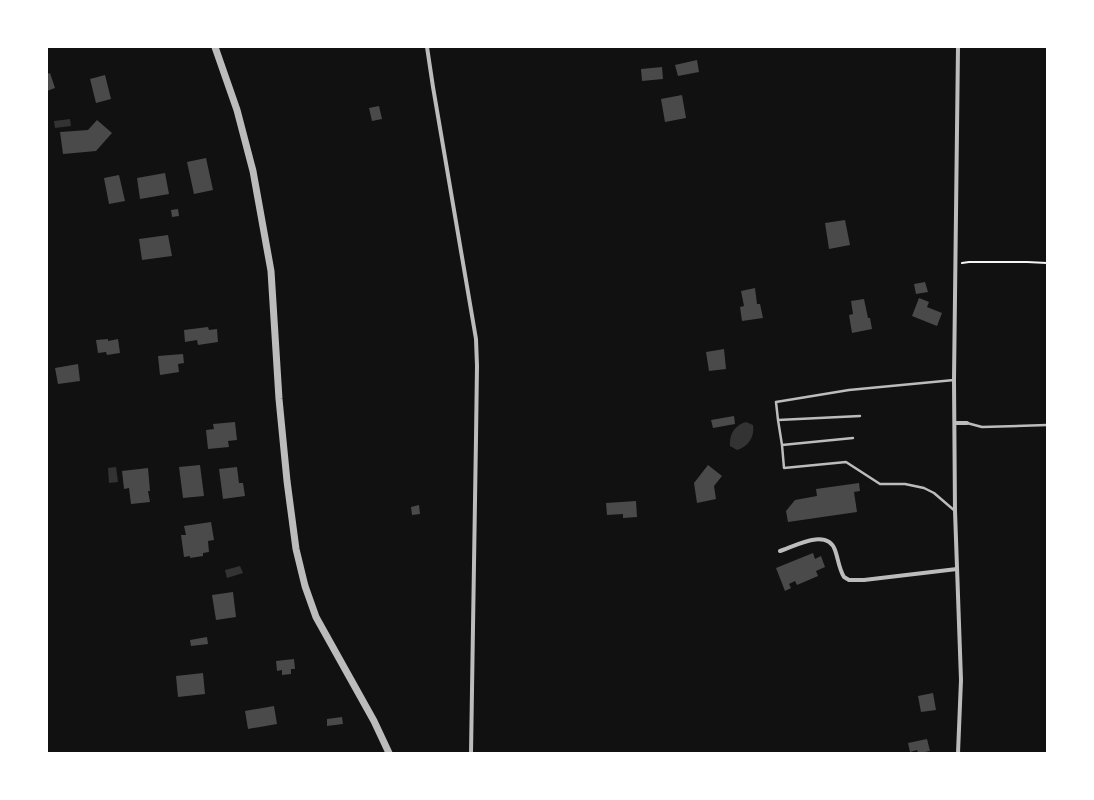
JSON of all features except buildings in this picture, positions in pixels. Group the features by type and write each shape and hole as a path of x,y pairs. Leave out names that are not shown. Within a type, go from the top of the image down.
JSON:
{"street":[{"path":"215,47 237,110 253,171 271,271 279,399 287,481 300,572 316,617 374,721 389,753"},
{"path":"427,47 476,339 471,753"},
{"path":"958,47 954,380 955,511 961,680 958,753"},
{"path":"955,423 967,423"},
{"path":"780,551 814,540 826,540 834,546 844,577 849,580 864,580 957,569"}],"lane":[{"path":"954,380 849,390 776,402 784,468 846,462 880,484 910,485 924,488 937,495 955,511"},
{"path":"778,420 860,416"},
{"path":"967,423 982,427 1047,425"},
{"path":"782,445 853,438"}],"path":[{"path":"955,265 969,262 1047,263"}],"shaded area":[{"path":"70,119 71,126 55,128 54,121"},
{"path":"746,422 753,425 753,434 750,441 744,447 737,450 730,446 732,434 739,425"},
{"path":"116,467 118,482 109,483 108,468"},
{"path":"240,566 243,573 227,578 225,570"}]}
